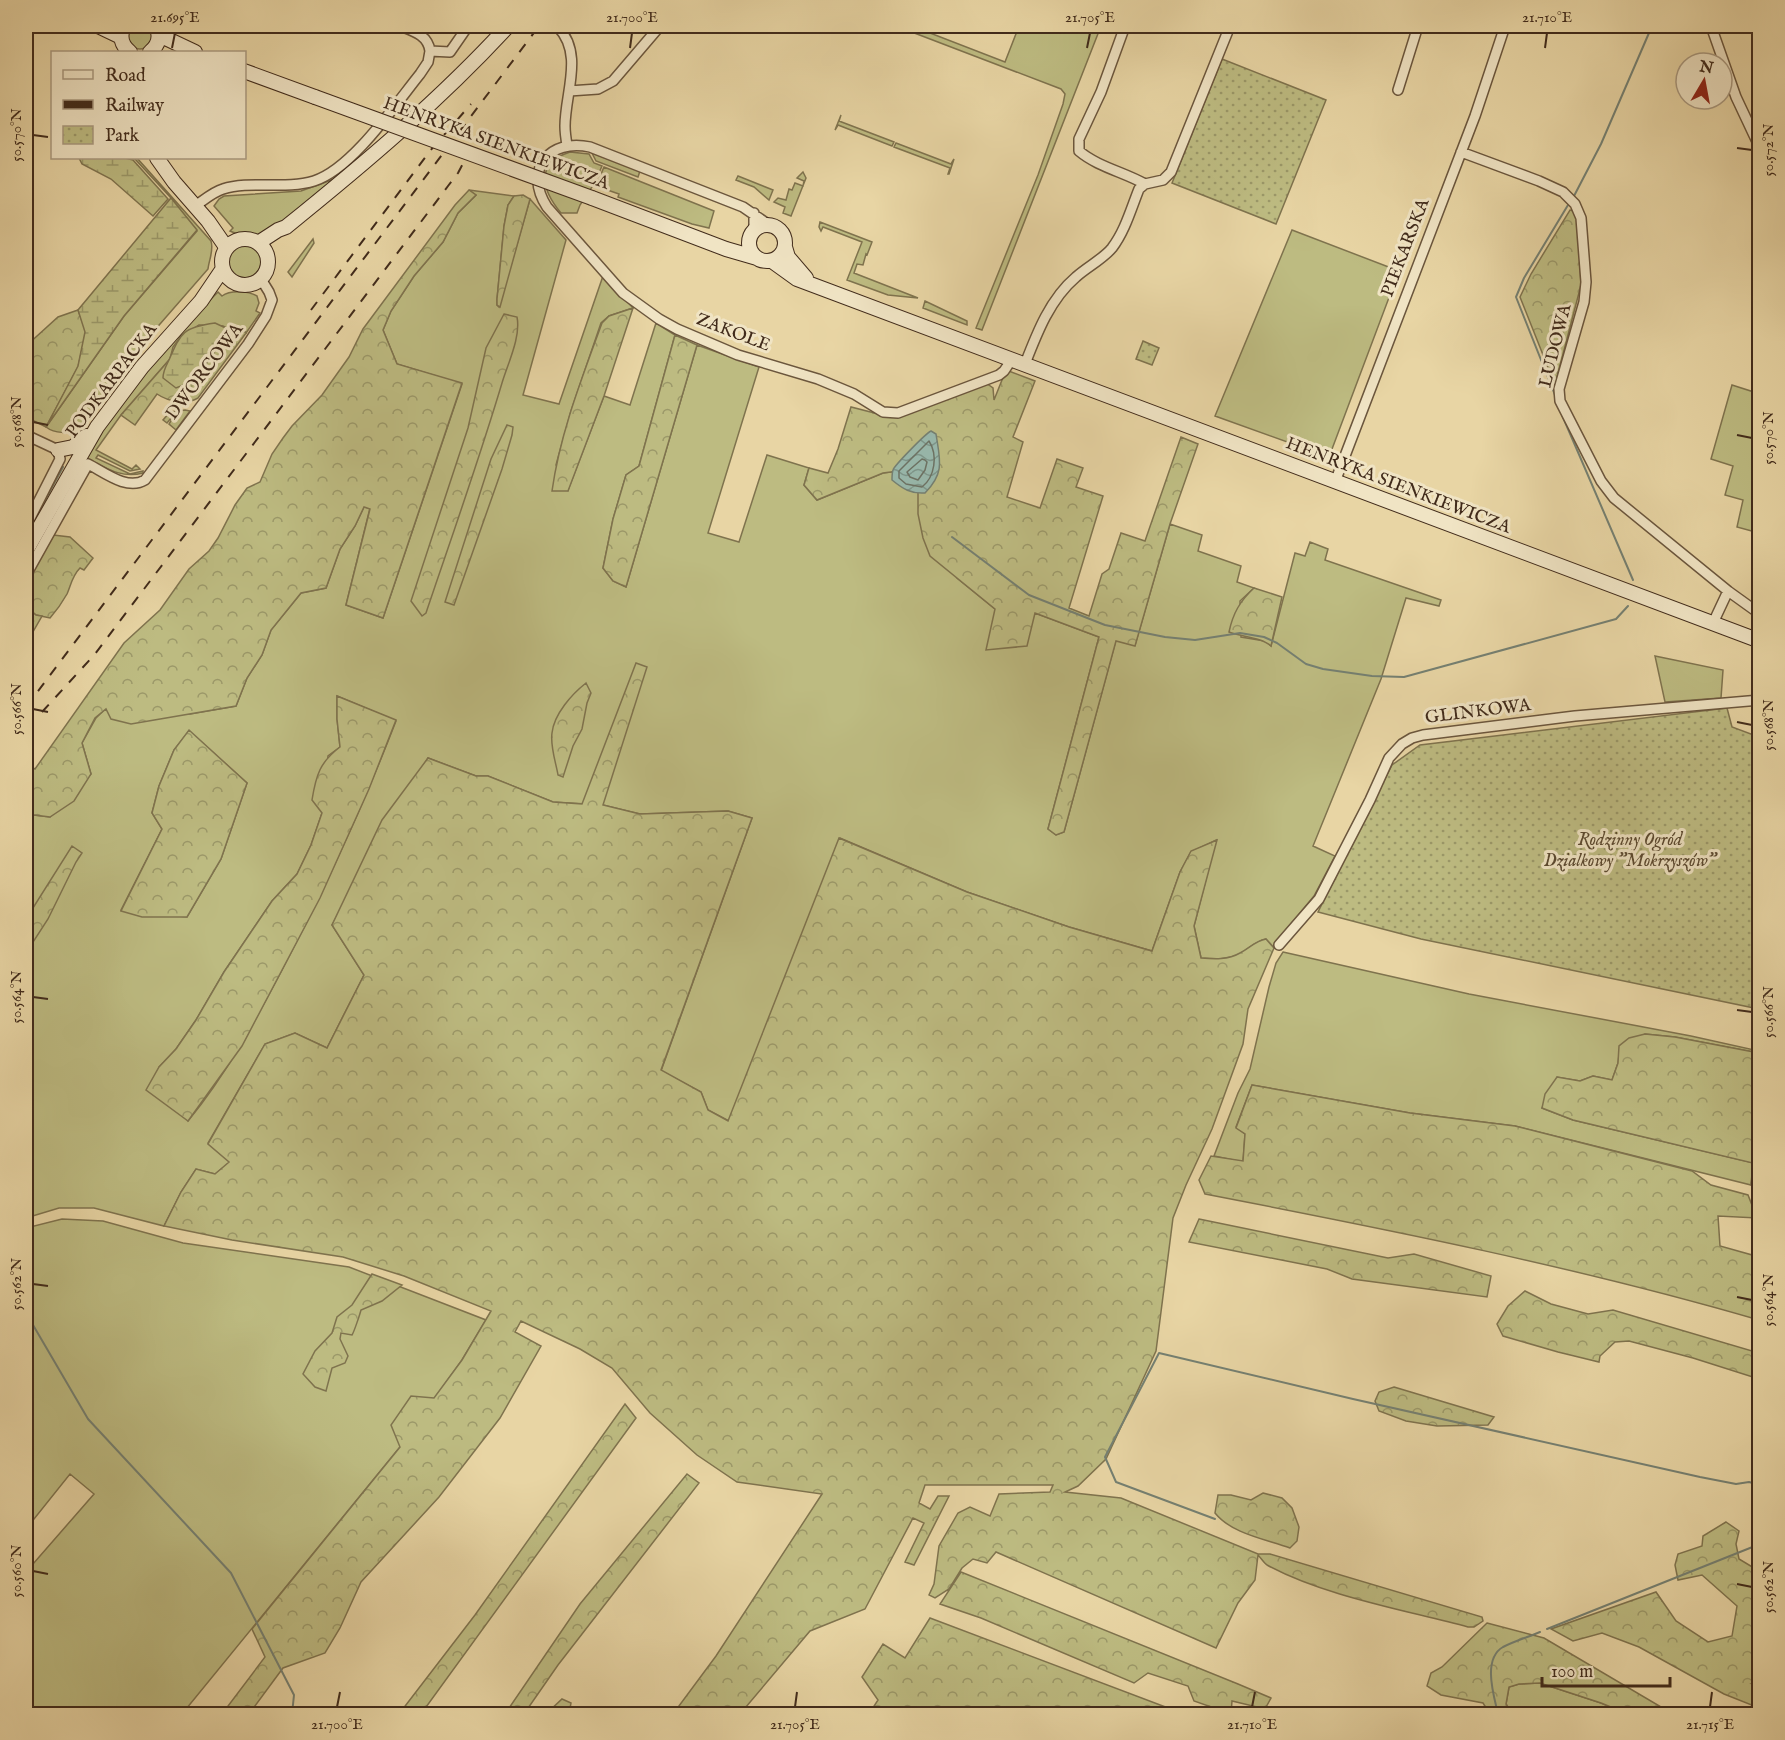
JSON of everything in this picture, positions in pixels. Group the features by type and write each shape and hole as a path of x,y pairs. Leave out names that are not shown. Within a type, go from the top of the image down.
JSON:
{"main road":[{"path":"98,26 122,31 124,46 129,51"},
{"path":"258,243 286,227 343,181 427,107 508,26"},
{"path":"152,51 158,30 193,51"},
{"name":"HENRYKA SIENKIEWICZA","path":"246,72 757,258"},
{"path":"150,159 208,221 216,225 229,244"},
{"path":"158,159 174,182"},
{"path":"734,251 761,226 769,225 782,232 785,247 779,257 772,261 764,261 757,258 750,249 752,236"},
{"path":"267,257 258,243 250,239 229,244 222,257 222,270 233,282 249,285 261,279 267,269 267,257 286,227"},
{"name":"HENRYKA SIENKIEWICZA","path":"785,247 788,257 812,284"},
{"name":"HENRYKA SIENKIEWICZA","path":"772,261 792,276 812,284 1760,640"},
{"name":"PODKARPACKA","path":"26,552 97,427 142,367 201,301 222,270"},
{"name":"PODKARPACKA","path":"201,301 233,282"},
{"path":"58,450 76,445 97,427"}],"street":[{"path":"195,206 222,189 301,184 329,174 355,154 428,62 429,43 422,35 400,26"},
{"path":"430,51 450,52 468,26"},
{"path":"569,91 598,89 613,81 660,26"},
{"path":"1125,26 1101,92 1079,139 1079,151 1091,160 1127,174 1145,184"},
{"path":"1018,362 1062,292 1075,278 1111,250 1121,234 1139,189 1145,184 1163,180 1171,172 1230,26"},
{"path":"1398,90 1418,26"},
{"name":"PIEKARSKA","path":"1335,482 1483,96 1505,26"},
{"path":"1711,26 1736,97 1760,148"},
{"path":"558,27 571,49 572,72 565,128 567,145 578,144 598,149 743,207 769,225"},
{"name":"ZAKOLE","path":"567,145 549,153 542,164 537,183 542,200 579,245 624,293 659,319 677,329 738,355 838,386 890,414 999,375 1018,362"},
{"name":"LUDOWA","path":"1461,152 1539,181 1563,192 1575,204 1581,218 1586,282 1584,302 1559,389 1560,401 1600,481 1614,498 1728,591 1760,614"},
{"path":"752,236 754,213"},
{"name":"DWORCOWA","path":"26,576 88,464 127,483 140,483 145,480 248,344 266,316 272,300 261,279"},
{"path":"26,435 58,450 60,459 59,465 26,526"},
{"path":"1713,623 1728,591"},
{"name":"GLINKOWA","path":"1280,945 1318,899 1370,800 1389,758 1402,744 1412,738 1575,716 1760,700"}],"green space":[{"path":"140,25 145,26 151,32 151,42 145,48 140,49 135,48 129,42 128,37 129,32 135,26"},
{"path":"896,26 912,26 1005,62 1019,26 1101,26 982,330 976,328 1038,175 1065,94 1061,89"},
{"path":"1222,59 1326,100 1276,224 1172,183"},
{"path":"841,115 839,121 894,142 892,146 838,125 835,130"},
{"path":"896,143 951,164 954,159 949,174 950,168 894,147"},
{"path":"570,152 589,154 594,163 602,166 577,213 561,213 546,187 546,171 558,157"},
{"path":"592,153 640,171 638,177 596,161"},
{"path":"80,159 133,160 168,199 153,216 111,179 82,164"},
{"path":"135,159 138,159 211,241 212,251 208,269 133,355 79,428 66,432 53,431 46,427 124,316 197,231 171,198"},
{"path":"604,167 714,211 709,228 618,197 619,194 596,186"},
{"path":"803,172 806,178 803,185 804,181 797,178"},
{"path":"738,176 773,190 769,200 754,187 736,180"},
{"path":"334,179 285,221 258,236 230,231 233,228 214,206 224,196 301,191"},
{"path":"795,183 803,186 791,216 783,213 785,207 774,202 778,198 786,200 789,189 792,190"},
{"path":"469,190 514,196 508,205 504,226 497,299 499,307 530,199 566,240 523,395 559,404 603,276 633,308 609,316 601,323 571,411 556,465 568,490 604,396 630,405 656,323 675,335 639,466 626,475 613,519 603,568 613,581 626,587 697,345 759,367 708,533 739,542 767,455 809,468 804,485 817,500 883,473 906,470 920,476 957,578 995,609 1035,613 1099,637 1048,829 1056,835 1064,832 1116,640 1135,645 1170,524 1202,535 1198,551 1241,566 1237,582 1254,588 1240,601 1241,637 1265,641 1271,646 1295,553 1305,556 1310,542 1328,549 1325,560 1441,600 1439,606 1406,598 1381,679 1313,846 1335,856 1314,896 1274,948 1266,939 1235,956 1211,959 1201,958 1194,926 1216,840 1191,852 1180,872 1152,951 1069,927 967,892 840,838 729,1121 708,1110 701,1092 661,1071 752,818 728,811 640,814 603,805 553,802 488,776 476,776 428,758 332,925 364,975 327,1048 295,1033 265,1044 208,1143 230,1162 215,1174 196,1169 181,1192 164,1226 94,1208 59,1208 26,1218 26,814 50,817 91,774 82,743 96,718 106,708 190,714 236,706 247,678 262,655 271,630 301,593 326,588 340,549 364,507 370,508 346,605 383,618 462,384 397,364 383,330 391,311 414,276 443,242 458,213 476,195","holes":["337,696 396,721 357,816 298,940 239,1048 188,1121 159,1067 176,1049 196,1020 224,972 272,901 297,874 311,845 322,813 328,756 340,747","189,731 247,783 221,859 187,917 121,910 162,829 152,813 159,786 174,750"]},
{"path":"469,190 476,195 458,213 443,242 414,276 391,311 383,330 397,364 462,383 383,618 346,605 370,509 364,507 340,549 326,588 301,593 271,630 262,655 247,678 236,706 131,724 111,719 106,709 95,718 82,743 91,774 74,801 50,817 26,814 26,764 35,769 124,643 160,610 189,569 209,551 247,488 260,482 272,454 283,438 322,395 349,357 363,329 455,205"},
{"path":"523,195 530,199 500,307 497,305 497,299 508,205 514,196"},
{"path":"171,198 197,230 124,316 46,427 78,366 85,332 78,310"},
{"path":"1570,210 1574,211 1578,221 1581,285 1555,385 1520,297 1531,274"},
{"path":"820,222 872,242 863,265 857,264 854,273 918,298 888,295 847,280 862,242 823,227 821,231"},
{"path":"1292,230 1399,271 1329,457 1215,416"},
{"path":"313,239 314,243 292,277 288,272"},
{"path":"244,244 256,249 261,261 256,273 244,278 232,273 227,261 232,249"},
{"path":"218,292 222,296 240,292 257,296 259,303 256,311 260,313 246,333 242,329 232,328 230,330 223,326 199,325 181,336 173,347 170,359 121,415 96,450 132,469 136,465 140,469 130,471 98,455 96,458 130,474 106,468 85,457 119,404"},
{"path":"925,301 967,321 967,325 923,308"},
{"path":"633,308 604,396 568,491 552,491 566,427 602,323 609,316"},
{"path":"78,310 86,332 78,367 46,427 26,417 26,346 58,317"},
{"path":"504,314 517,317 516,341 426,613 422,616 411,601 468,428 486,348"},
{"path":"215,323 230,330 194,381 176,388 163,378 177,343 190,329"},
{"path":"232,327 242,329 246,333 198,398 178,402 157,394 135,425 121,415 170,359 216,343"},
{"path":"675,335 697,345 626,587 613,581 603,568 613,519 626,475 639,466"},
{"path":"1143,341 1159,348 1152,365 1136,359"},
{"path":"1006,370 1035,381 1013,437 1023,442 1007,497 1040,508 1057,459 1083,468 1076,487 1103,496 1069,608 1089,616 1102,574 1109,569 1121,533 1145,541 1181,437 1198,444 1170,524 1135,646 1116,641 1064,832 1056,835 1048,829 1099,637 1035,613 1027,646 986,650 995,609 930,556 918,514 918,493 906,470 883,473 817,500 804,485 809,468 828,473 851,407 890,417 899,416 986,383 993,388 994,400"},
{"path":"1732,385 1754,392 1756,389 1759,390 1759,533 1737,527 1743,500 1725,495 1733,466 1711,459"},
{"path":"190,411 176,430 169,424 171,418 167,423 163,420 170,412"},
{"path":"507,425 513,427 502,469 454,605 445,602 491,459"},
{"path":"53,535 70,537 93,558 84,570 80,568 77,571 67,594 50,618 36,615 26,606 26,584"},
{"path":"1254,588 1282,597 1271,646 1257,639 1229,632 1238,608"},
{"path":"27,608 36,615 42,616 26,644 26,611"},
{"path":"1655,656 1723,670 1721,698 1665,702"},
{"path":"636,663 647,667 603,805 640,814 728,811 752,818 661,1070 701,1092 708,1110 728,1121 839,838 967,892 1069,927 1152,951 1180,872 1191,851 1217,840 1194,926 1201,958 1231,957 1266,939 1274,948 1248,1009 1243,1044 1212,1129 1173,1218 1156,1351 1106,1459 1078,1486 1065,1492 1121,1498 1258,1554 1270,1554 1482,1617 1483,1621 1474,1627 1468,1627 1339,1594 1289,1576 1267,1565 1258,1555 1255,1580 1238,1603 1216,1648 996,1552 987,1563 973,1559 962,1568 949,1589 935,1598 929,1595 934,1584 939,1546 958,1513 970,1507 990,1516 999,1494 1050,1492 1053,1485 925,1485 919,1503 930,1509 938,1496 949,1496 914,1565 905,1562 924,1523 913,1518 865,1609 810,1631 740,1714 673,1714 716,1656 822,1494 737,1482 697,1455 650,1413 612,1368 580,1349 521,1321 515,1332 541,1346 500,1418 439,1497 361,1582 340,1628 325,1653 283,1668 249,1714 222,1714 265,1657 252,1629 400,1447 391,1425 411,1396 434,1398 462,1360 491,1311 404,1276 343,1257 232,1240 164,1226 181,1192 196,1169 215,1174 229,1162 208,1144 265,1044 295,1033 327,1048 364,975 332,925 382,820 428,758 476,776 488,776 553,802 582,804"},
{"path":"586,683 591,693 582,729 573,746 563,777 558,775 552,738 553,726 564,705"},
{"path":"337,696 396,720 369,789 320,898 242,1046 188,1121 146,1090 159,1067 176,1049 196,1020 224,972 272,901 297,874 311,845 322,813 312,800 317,776 323,764 340,747"},
{"name":"Rodzinny Ogród Dzialkowy \"Mokrzyszów\"","path":"1727,708 1732,727 1759,737 1759,1009 1421,939 1318,912 1392,765 1420,745"},
{"path":"189,730 247,783 221,859 187,917 142,917 121,911 162,829 152,813 159,786 174,750"},
{"path":"72,846 82,853 48,919 26,953 26,919"},
{"path":"1283,952 1469,994 1759,1051 1759,1053 1675,1037 1645,1034 1620,1047 1618,1063 1612,1080 1593,1076 1580,1081 1557,1077 1542,1108 1573,1120 1754,1163 1751,1185 1515,1126 1410,1113 1252,1085 1236,1127 1245,1134 1243,1162 1214,1156 1238,1093 1250,1069 1269,987 1276,963"},
{"path":"1645,1034 1675,1037 1759,1053 1759,1187 1751,1185 1753,1163 1573,1120 1542,1108 1545,1094 1557,1077 1580,1081 1593,1076 1612,1080 1618,1063 1619,1046 1629,1038"},
{"path":"1252,1085 1410,1113 1515,1126 1692,1171 1711,1185 1748,1195 1757,1218 1718,1216 1720,1246 1752,1255 1759,1270 1759,1320 1553,1266 1205,1194 1199,1180 1211,1156 1243,1161 1245,1134 1236,1128"},
{"path":"62,1219 103,1221 183,1243 349,1267 486,1320 462,1360 400,1447 182,1714 26,1714 26,1572 94,1494 70,1474 26,1529 26,1228"},
{"path":"1199,1219 1388,1258 1414,1254 1491,1276 1487,1297 1352,1279 1327,1269 1189,1242"},
{"path":"372,1274 402,1285 382,1301 361,1310 352,1335 341,1333 340,1339 348,1356 345,1363 332,1368 326,1391 315,1387 303,1374 315,1351 332,1333 337,1317 352,1305"},
{"path":"1525,1291 1551,1304 1588,1314 1613,1310 1759,1353 1759,1379 1629,1341 1615,1342 1600,1356 1599,1362 1503,1336 1497,1324 1508,1306"},
{"path":"1394,1387 1494,1417 1488,1425 1437,1426 1406,1421 1379,1411 1375,1401 1379,1392"},
{"path":"625,1404 636,1418 421,1714 399,1714 475,1615"},
{"path":"687,1474 699,1483 558,1665 524,1714 505,1714 580,1604"},
{"path":"1263,1493 1282,1498 1292,1508 1299,1527 1297,1541 1290,1548 1240,1531 1215,1513 1218,1495 1231,1495 1251,1500"},
{"path":"1726,1522 1739,1531 1736,1544 1739,1559 1759,1571 1759,1684 1752,1684 1759,1688 1759,1708 1724,1694 1639,1647 1602,1633 1573,1641 1551,1629 1656,1592 1676,1621 1708,1642 1732,1636 1737,1606 1702,1575 1678,1580 1675,1565 1678,1554 1702,1546 1703,1536"},
{"path":"961,1572 1271,1698 1265,1709 1232,1701 1231,1714 1194,1701 1188,1686 1148,1673 1134,1683 981,1618 940,1604"},
{"path":"930,1618 1184,1714 869,1714 878,1700 862,1677 883,1644 905,1658"},
{"path":"1487,1623 1544,1638 1673,1714 1628,1714 1540,1683 1509,1687 1506,1704 1512,1714 1490,1714 1483,1703 1441,1695 1427,1686 1431,1673 1442,1667"},
{"path":"1540,1683 1628,1714 1512,1714 1506,1704 1509,1687"},
{"path":"562,1699 571,1703 569,1714 546,1714"}],"water":[{"path":"931,431 936,434 940,459 936,479 925,493 911,492 892,480 893,470"}],"waterway":[{"path":"1574,196 1601,144 1652,26"},
{"path":"1555,395 1516,297 1524,278 1568,205"},
{"path":"1562,415 1633,580"},
{"path":"33,522 63,467"},
{"path":"26,535 30,527"},
{"path":"952,537 1029,595 1105,625 1165,637 1195,640 1240,633 1264,637 1277,643 1306,664 1323,669 1372,676 1404,677 1616,619 1628,606"},
{"path":"26,1313 88,1419 231,1573 294,1695 292,1714"},
{"path":"1215,1519 1116,1482 1105,1457 1159,1353 1700,1477 1736,1484 1749,1482 1760,1485"},
{"path":"1547,1629 1760,1544"},
{"path":"1498,1714 1491,1678 1493,1660 1503,1647 1540,1632"}],"railway":[{"path":"26,707 539,26"},
{"path":"311,310 430,151 471,104"},
{"path":"42,712 95,654 458,173 483,125"}]}
